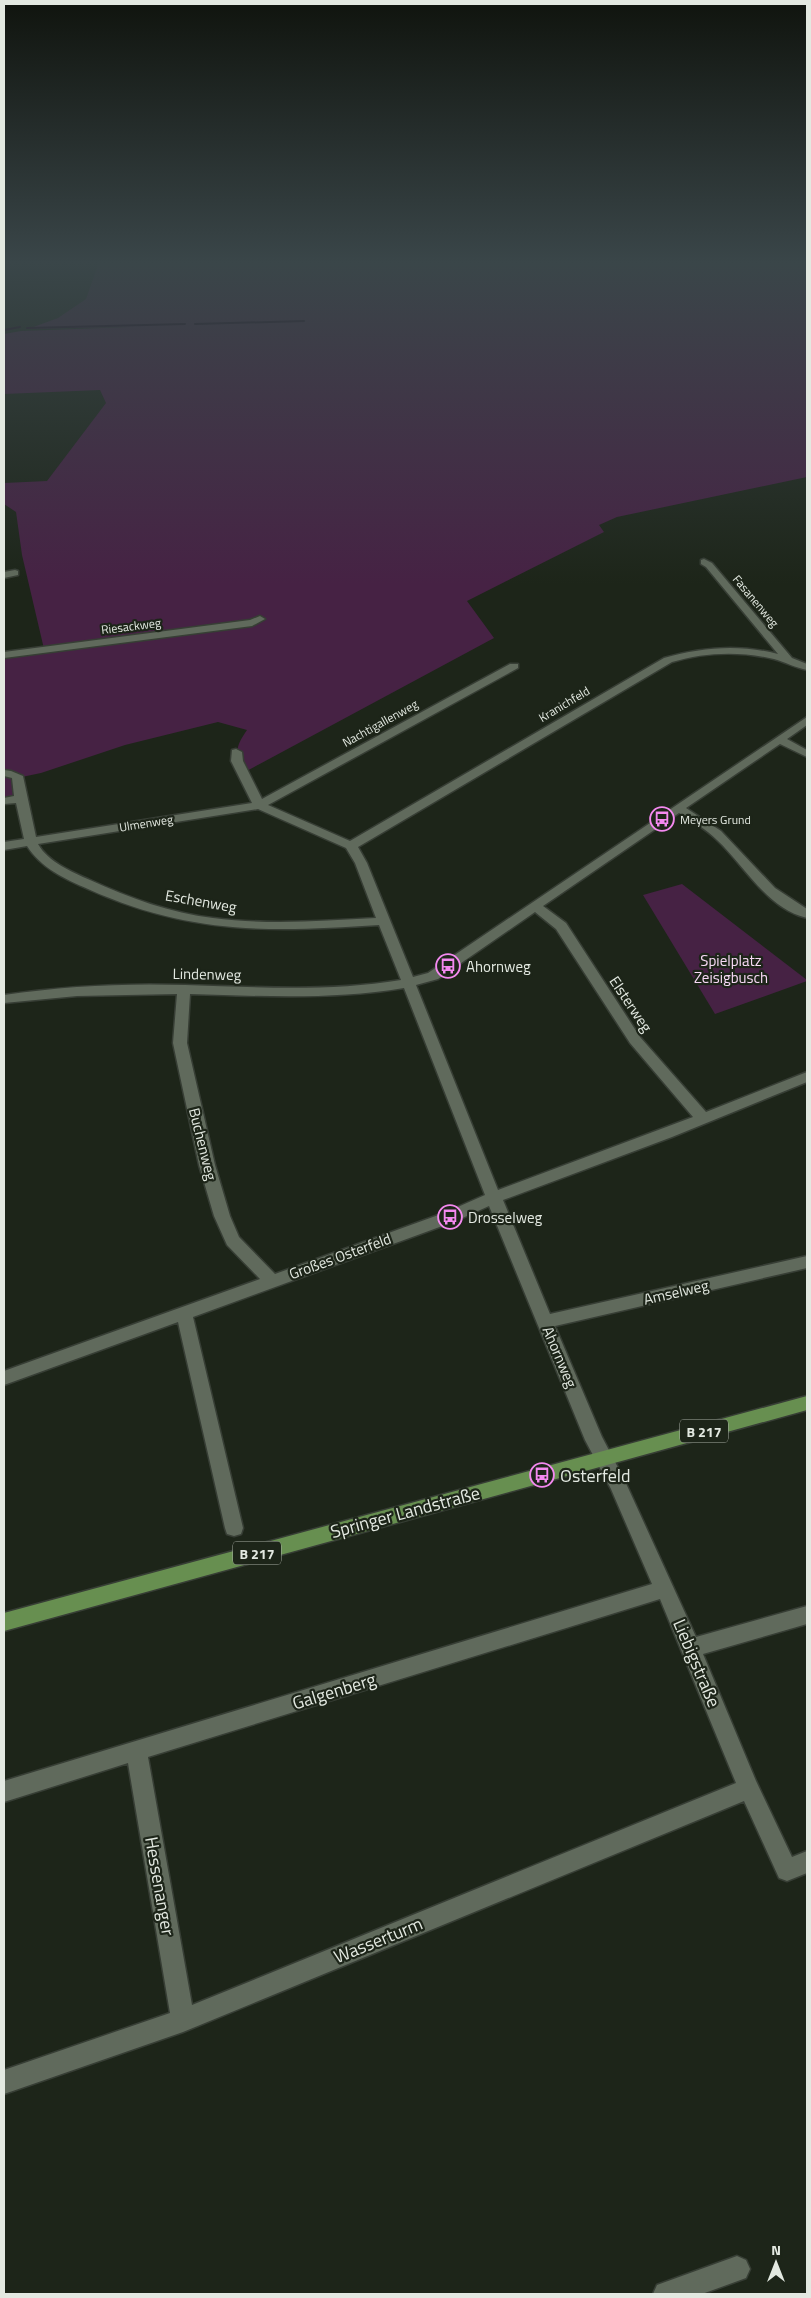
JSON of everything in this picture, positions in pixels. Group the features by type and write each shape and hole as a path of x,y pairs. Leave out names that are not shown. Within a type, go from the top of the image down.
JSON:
{"main road":[{"name":"Springer Landstraße","path":"4,1622 807,1403"}],"street":[{"name":"Fasanenweg","path":"704,562 709,565 787,658"},
{"path":"4,575 15,573"},
{"name":"Riesackweg","path":"4,655 252,623 260,619"},
{"name":"Kranichfeld","path":"351,846 668,660 680,655 720,651 769,654 787,658 807,667"},
{"name":"Nachtigallenweg","path":"260,805 514,666"},
{"path":"410,983 433,976 807,720"},
{"path":"779,739 807,754"},
{"path":"236,752 238,762 260,805 351,846"},
{"path":"8,773 16,776 32,842"},
{"path":"4,801 21,799"},
{"name":"Ulmenweg","path":"4,846 260,805"},
{"path":"678,808 700,821 722,838 758,880 782,900 807,914"},
{"name":"Eschenweg","path":"32,842 38,852 56,866 86,883 124,899 198,920 230,924 322,925 385,921"},
{"name":"Ahornweg","path":"351,846 361,863 385,921 494,1197 594,1440 604,1458"},
{"name":"Elsterweg","path":"536,907 561,926 635,1040 703,1118"},
{"name":"Lindenweg","path":"4,999 104,989 286,992 353,990 410,983"},
{"name":"Buchenweg","path":"184,989 180,1043 207,1165 222,1216 233,1241 272,1281"},
{"path":"494,1197 703,1118 807,1076"},
{"name":"Großes Osterfeld","path":"4,1378 450,1217 494,1197"},
{"name":"Amselweg","path":"545,1322 807,1262"},
{"path":"184,1313 234,1528"},
{"name":"Liebigstraße","path":"604,1458 691,1648 749,1788 787,1870 807,1862"},
{"name":"Galgenberg","path":"4,1791 664,1590"},
{"path":"691,1648 807,1615"},
{"name":"Hessenanger","path":"136,1751 183,2020"},
{"name":"Wasserturm","path":"4,2082 183,2020 749,1788"},
{"path":"666,2294 737,2269"}],"green space":[{"path":"4,369 807,369 807,477 617,517 599,525 604,532 467,601 494,638 243,773 239,760 238,746 247,730 218,722 125,745 41,773 17,778 21,799 4,801 4,655 44,649 22,555 16,512 4,504 4,483 47,481 106,403 100,390 4,394"},
{"name":"Spielplatz Zeisigbusch","path":"682,884 807,981 715,1014 643,895"}],"place":[{"name":"Meyers Grund","path":"662,819"},
{"name":"Ahornweg","path":"448,966"},
{"name":"Drosselweg","path":"450,1217"},
{"name":"Osterfeld","path":"542,1475"}]}
